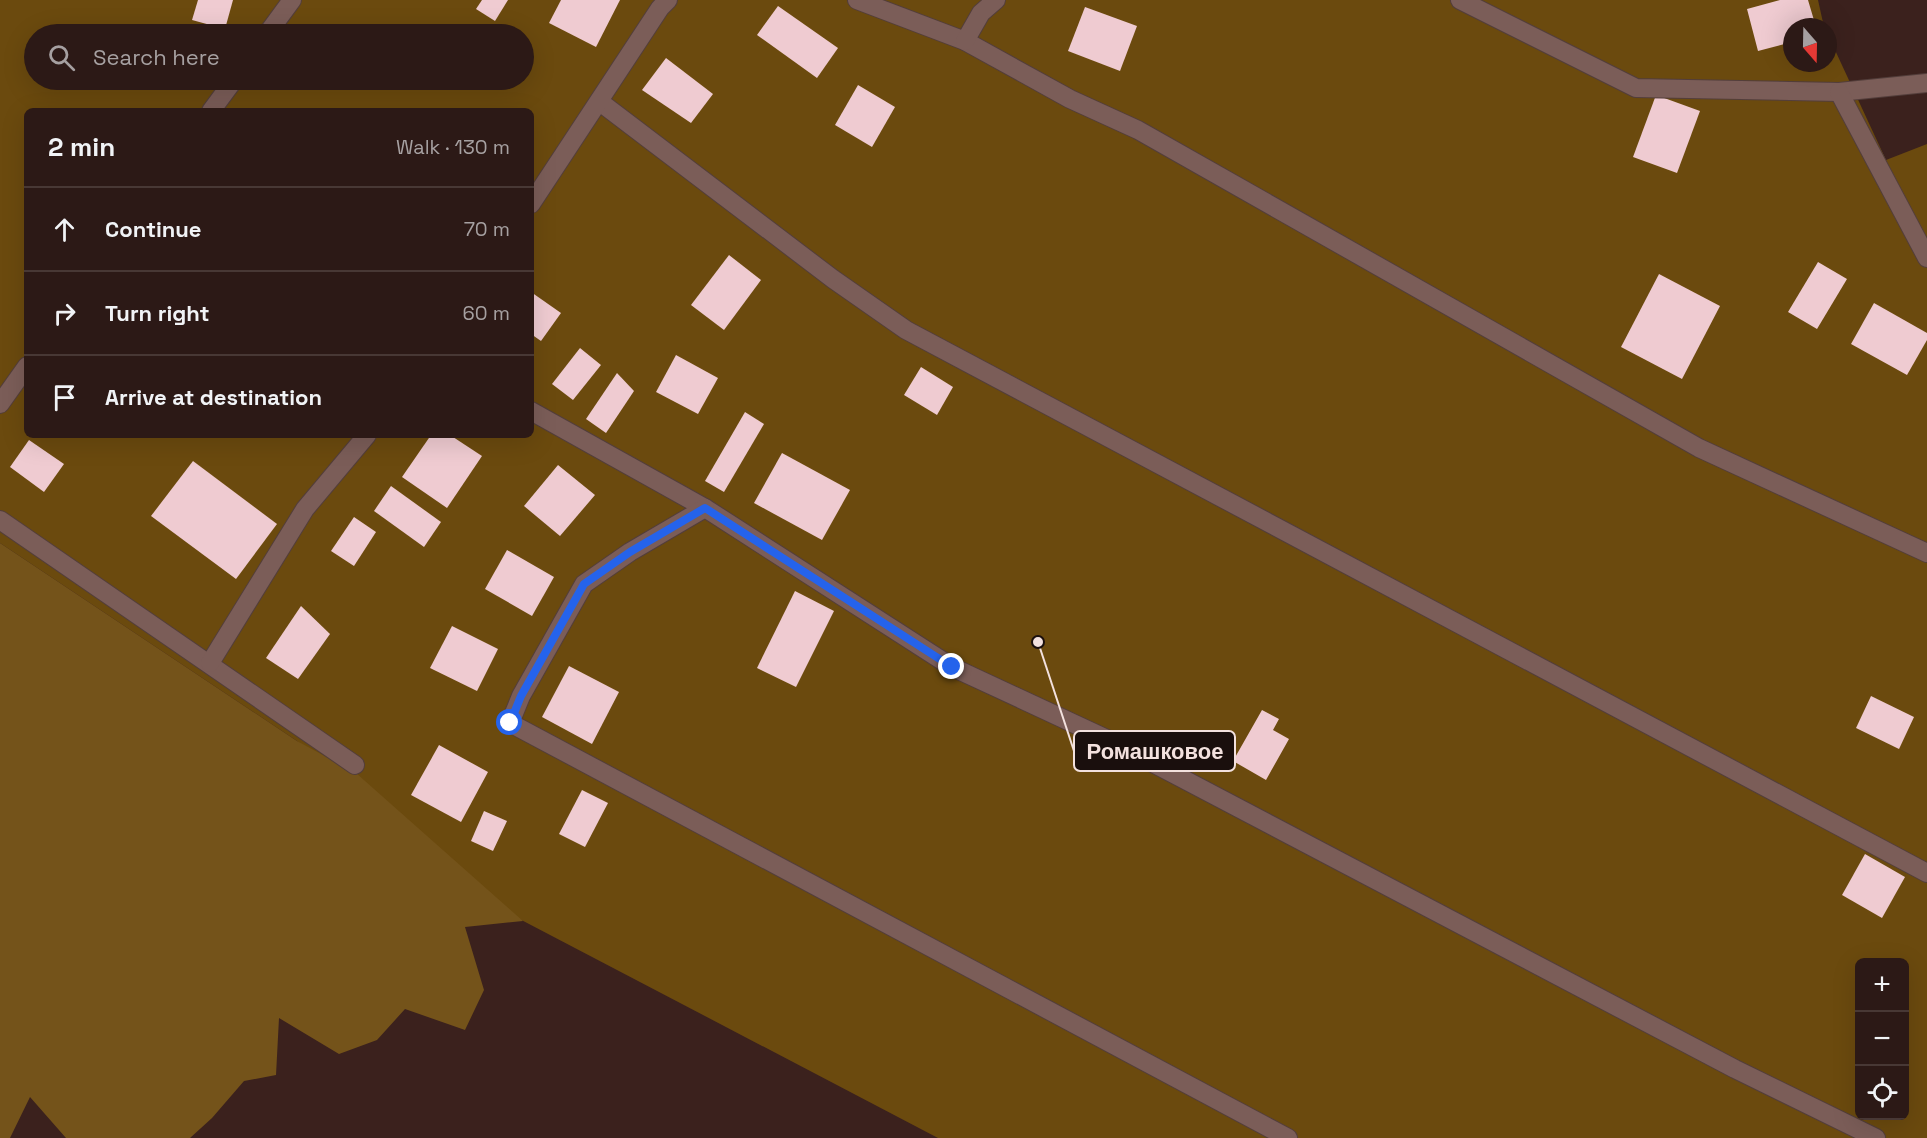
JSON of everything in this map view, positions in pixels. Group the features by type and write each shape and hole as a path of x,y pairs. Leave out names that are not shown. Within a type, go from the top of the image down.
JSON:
{"lane":[{"path":"274,24 292,0"},
{"path":"534,200 660,8 668,0"},
{"path":"857,0 965,41 1070,99 1138,130 1699,448 1927,553"},
{"path":"965,41 981,13 996,0"},
{"path":"1460,0 1636,87 1839,92 1927,83"},
{"path":"213,108 227,90"},
{"path":"1839,92 1927,258"},
{"path":"600,102 833,279 906,330 1927,873"},
{"path":"0,404 24,370"},
{"path":"534,413 705,508 952,667 1109,740 1735,1069 1876,1138"},
{"path":"210,663 305,509 365,438"},
{"path":"705,508 630,552 584,584 521,696 510,723 1288,1138"},
{"path":"0,520 356,765"}],"shaded area":[{"path":"0,0 1818,0 1822,18 1783,18 1783,72 1837,72 1837,54 1886,160 1927,144 1927,1138 938,1138 470,893 297,741 0,543"},
{"path":"0,543 297,741 356,773 523,921 465,927 484,990 465,1030 405,1009 377,1040 339,1054 279,1018 276,1075 244,1081 212,1118 190,1138 66,1138 30,1097 10,1138 0,1138"}],"building":[{"path":"198,0 233,0 226,24 207,24 192,20"},
{"path":"482,0 508,0 495,21 476,9"},
{"path":"561,0 620,0 596,47 549,23"},
{"path":"1780,0 1808,0 1813,18 1783,18 1783,44 1758,51 1747,9"},
{"path":"778,6 838,48 817,78 757,35"},
{"path":"1085,7 1137,26 1120,71 1068,51"},
{"path":"666,58 713,94 691,123 642,90"},
{"path":"858,85 895,107 872,147 835,125"},
{"path":"1656,95 1700,111 1677,173 1633,157"},
{"path":"729,255 761,280 724,330 691,305"},
{"path":"1818,262 1847,279 1817,329 1788,312"},
{"path":"1659,274 1720,306 1682,379 1621,347"},
{"path":"534,294 561,313 541,341 534,336"},
{"path":"1874,303 1927,333 1927,340 1907,375 1851,344"},
{"path":"580,348 601,365 573,400 552,384"},
{"path":"676,355 718,378 698,414 656,392"},
{"path":"921,367 953,387 937,415 904,395"},
{"path":"617,373 634,391 606,433 586,419"},
{"path":"745,412 764,424 724,492 705,481"},
{"path":"429,438 455,438 482,456 447,508 402,477"},
{"path":"29,440 64,464 44,492 10,467"},
{"path":"782,453 850,490 822,540 754,503"},
{"path":"193,461 277,524 236,579 151,516"},
{"path":"558,465 595,495 560,536 524,506"},
{"path":"391,486 441,522 424,547 374,511"},
{"path":"354,517 376,532 354,566 331,551"},
{"path":"507,550 554,577 532,616 485,589"},
{"path":"795,591 834,611 796,687 757,668"},
{"path":"301,606 330,634 298,679 266,658"},
{"path":"452,626 498,649 477,691 430,668"},
{"path":"569,666 619,692 592,744 542,717"},
{"path":"1871,696 1914,717 1899,749 1856,728"},
{"path":"1262,710 1279,719 1273,730 1289,739 1266,780 1233,761"},
{"path":"439,745 488,772 461,822 411,795"},
{"path":"582,790 608,803 585,847 559,834"},
{"path":"484,811 507,821 493,851 471,841"},
{"path":"1865,854 1905,877 1882,918 1842,895"}],"place":[{"name":"Ромашковое","path":"1038,642"}],"route":[{"path":"510,723 521,696 584,584 630,552 705,508 952,667"}]}
